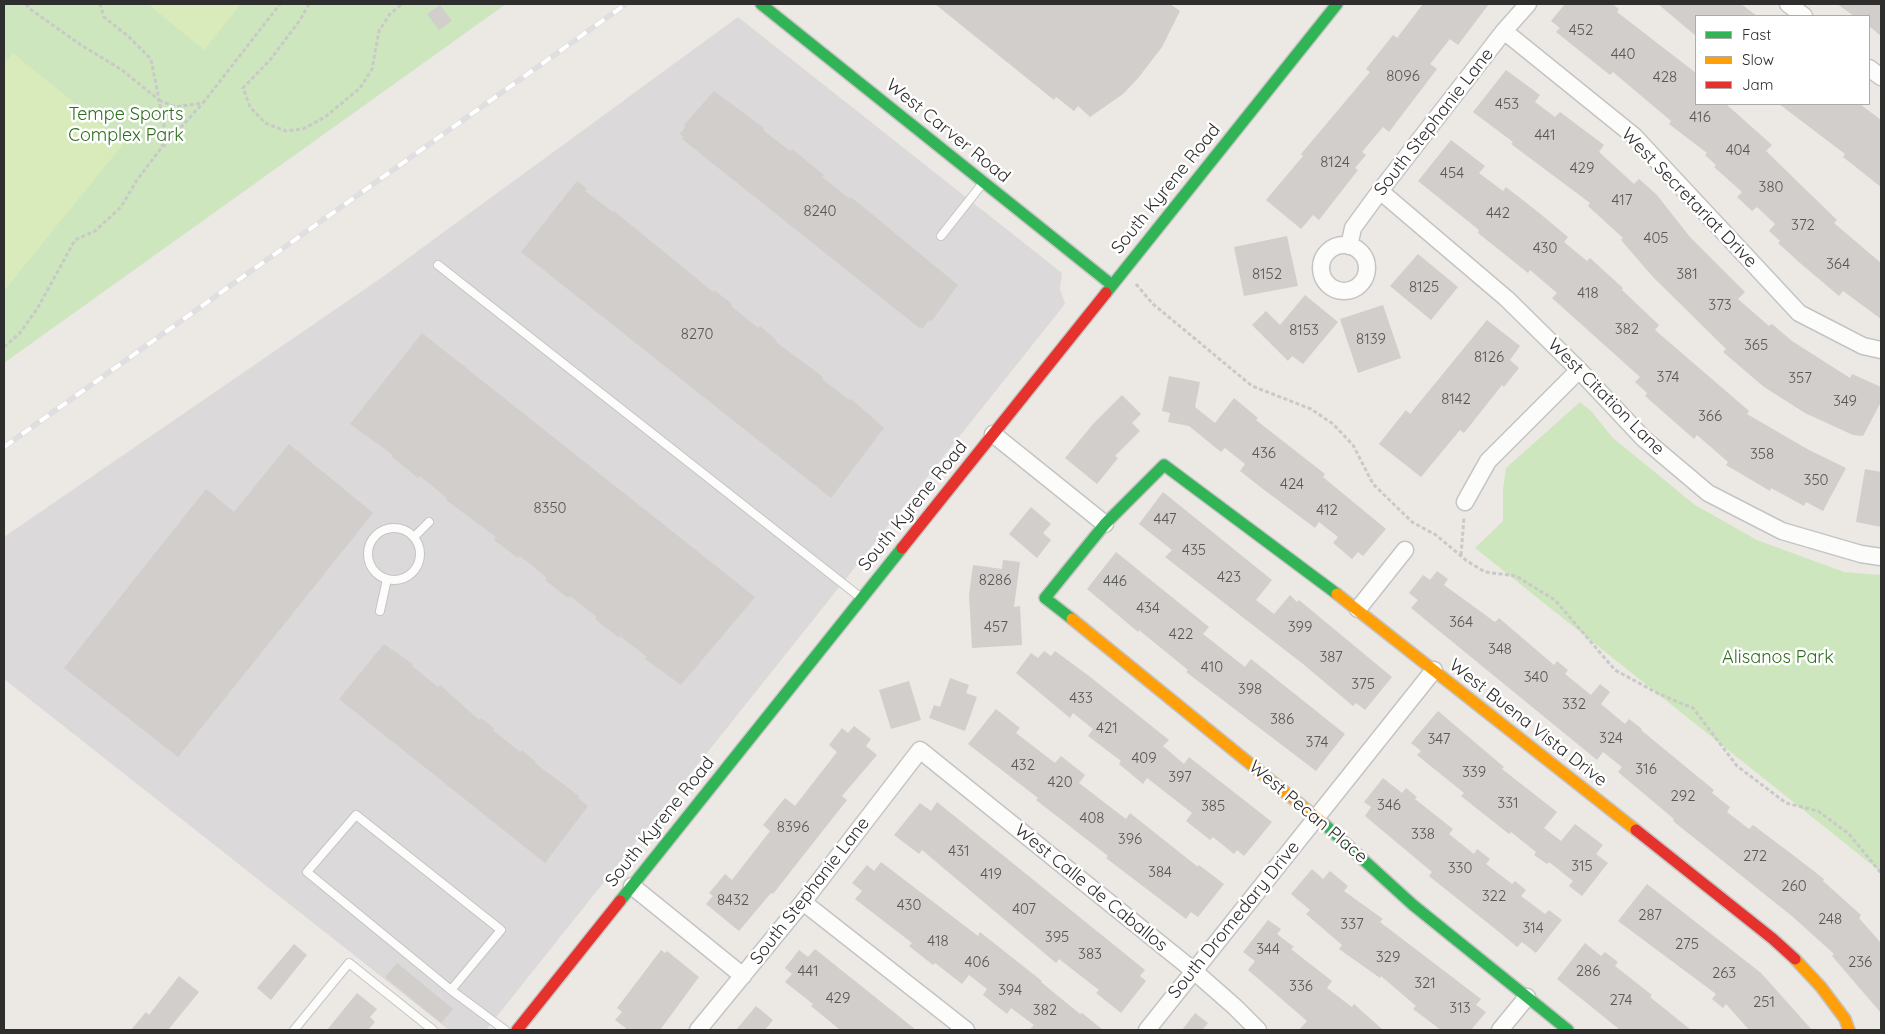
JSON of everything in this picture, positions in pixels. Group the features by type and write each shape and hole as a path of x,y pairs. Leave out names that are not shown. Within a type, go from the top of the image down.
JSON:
{"street":[{"name":"West Carver Road","path":"761,4 1112,285"},
{"name":"South Kyrene Road","path":"517,1030 1337,4"},
{"name":"South Stephanie Lane","path":"1349,246 1352,228 1504,31 1528,4"},
{"path":"1788,4 1803,15"},
{"name":"West Secretariat Drive","path":"1504,31 1634,136 1799,313 1863,346 1881,350"},
{"path":"1870,69 1881,77"},
{"name":"West Citation Lane","path":"1380,191 1507,299 1579,370 1644,439 1708,493 1782,531 1862,554 1881,557"},
{"path":"1465,502 1488,461 1579,370"},
{"path":"993,434 1105,524"},
{"name":"West Buena Vista Drive","path":"1105,524 1164,465 1358,609 1792,956 1831,1000 1845,1019 1849,1030"},
{"name":"West Pecan Place","path":"1105,524 1045,598 1316,817 1413,905 1568,1030"},
{"path":"1358,609 1405,550"},
{"name":"South Dromedary Drive","path":"1146,1030 1434,670"},
{"name":"South Stephanie Lane","path":"698,1030 803,902 920,750"},
{"name":"West Calle de Caballos","path":"920,750 1194,971 1258,1030"},
{"path":"632,886 743,976"},
{"path":"803,902 966,1030"},
{"path":"1500,1030 1527,997"}],"lane":[{"path":"941,236 984,182"},
{"path":"438,265 861,599"},
{"path":"414,537 429,522"},
{"path":"390,528 398,528 414,537 420,550 420,557 415,571 402,579 387,579 373,570 369,562 368,553 374,537 390,528"},
{"path":"380,611 387,579"},
{"path":"451,990 501,930 356,815 307,872 451,990 505,1030"},
{"path":"294,1030 349,963 433,1030"}],"path":[{"path":"26,4 30,9 78,43 122,70 159,100 175,107 203,103"},
{"path":"100,4 104,17 129,36 151,59 164,124 162,147"},
{"path":"4,348 19,334 37,309 75,240 95,231 121,207 137,180 162,147 203,103 280,4"},
{"path":"309,4 296,26 270,60 243,88 250,107 266,123 286,131 303,129 325,117 360,88 372,69 379,31 390,14 402,4"},
{"path":"1145,294 1153,304 1252,386 1311,409 1332,424 1353,445 1373,484 1412,522 1436,535 1461,556 1485,572 1516,576 1555,600 1615,670 1659,694 1693,708 1737,766 1786,803 1818,811 1849,834 1881,873"},
{"path":"1461,556 1465,502"}],"shaded area":[{"path":"738,17 1062,273 1060,289 1065,304 486,1030 449,1030 4,679 4,537 381,278"}],"green space":[{"name":"Tempe Sports Complex Park","path":"4,4 506,4 4,363"},
{"path":"148,4 241,4 204,50"},
{"path":"13,53 124,143 4,291 4,64"},
{"name":"Alisanos Park","path":"1580,402 1591,411 1613,438 1695,505 1757,540 1844,572 1881,575 1881,872 1475,548 1503,521 1503,489 1506,468"}],"building":[{"path":"935,4 1170,4 1180,11 1162,47 1139,77 1123,94 1090,117 1078,106 1074,111 1056,97 1054,100"},
{"path":"1423,4 1489,4 1458,45 1450,39 1430,64 1437,69 1389,132 1383,127 1362,152 1366,155 1355,168 1358,170 1319,220 1313,215 1301,229 1266,200 1303,156 1301,154 1370,72 1366,69 1393,35 1397,38"},
{"path":"1565,4 1612,4 1619,9 1617,12 1695,72 1695,105 1727,105 1772,145 1766,151 1837,220 1834,223 1881,263 1881,319 1843,291 1839,296 1800,263 1778,243 1780,241 1769,231 1775,224 1757,207 1752,211 1737,197 1742,192 1714,167 1716,165 1705,155 1707,153 1669,124 1671,121 1613,72 1610,75 1556,32 1560,28 1551,21"},
{"path":"1658,4 1741,4 1756,15 1695,15 1695,35"},
{"path":"1837,4 1881,4 1881,36 1870,27 1870,15 1853,15"},
{"path":"440,5 452,21 439,30 427,14"},
{"path":"1506,70 1540,95 1535,102 1555,117 1560,112 1604,145 1599,152 1634,184 1639,179 1656,194 1690,237 1745,292 1738,299 1769,326 1772,324 1792,341 1850,378 1852,374 1881,387 1881,402 1863,436 1853,435 1805,413 1764,387 1723,352 1726,349 1652,276 1621,240 1623,238 1588,206 1590,203 1511,144 1513,142 1473,112"},
{"path":"714,91 764,128 763,130 790,151 792,149 824,175 822,177 850,199 851,197 958,285 931,322 929,320 923,328 918,327 682,139 684,137 680,134 686,126 684,125"},
{"path":"1780,105 1861,105 1881,120 1881,187 1843,157 1845,154"},
{"path":"1451,140 1485,166 1479,173 1503,191 1506,187 1568,237 1564,242 1587,261 1590,258 1623,288 1622,290 1659,325 1655,330 1749,411 1747,414 1809,450 1846,468 1823,511 1806,502 1804,506 1771,488 1770,491 1726,465 1728,462 1697,435 1694,439 1645,396 1647,393 1635,382 1640,377 1552,298 1557,293 1530,270 1528,273 1478,233 1479,230 1418,181"},
{"path":"577,181 587,189 585,191 614,211 713,292 714,290 732,304 731,306 758,328 760,326 776,342 823,377 822,379 849,400 851,399 884,428 831,498 521,252"},
{"path":"1287,236 1298,286 1244,296 1234,247"},
{"path":"1418,254 1458,287 1431,320 1390,286"},
{"path":"1305,295 1338,322 1303,364 1292,356 1288,361 1252,325 1266,311 1280,325"},
{"path":"1383,305 1401,358 1358,373 1340,319"},
{"path":"1487,320 1520,346 1510,360 1519,368 1504,387 1502,385 1464,433 1460,430 1421,477 1379,444 1406,410 1410,414"},
{"path":"422,333 755,597 681,685 645,659 647,657 620,636 619,638 595,619 597,617 570,596 568,598 545,580 547,578 520,556 518,558 494,540 496,537 446,500 447,498 420,476 418,478 392,457 393,455 350,424"},
{"path":"1169,376 1200,382 1195,407 1215,423 1234,398 1258,418 1256,420 1325,474 1323,477 1386,529 1363,556 1358,552 1352,559 1333,543 1338,537 1319,522 1315,528 1240,471 1245,464 1225,448 1221,452 1189,426 1168,422 1170,413 1162,411"},
{"path":"1122,395 1141,414 1132,423 1140,431 1115,456 1118,458 1097,484 1065,458 1093,424"},
{"path":"289,444 373,513 178,757 64,668 206,489 234,512"},
{"path":"1865,469 1881,472 1881,527 1856,522"},
{"path":"1163,492 1272,580 1256,600 1274,614 1290,595 1297,602 1299,600 1392,677 1365,710 1356,703 1353,706 1303,664 1165,557 1172,550 1139,524"},
{"path":"1031,507 1051,524 1043,533 1051,540 1037,558 1009,534"},
{"path":"1116,552 1209,627 1203,634 1245,667 1251,659 1345,734 1316,771 1186,672 1188,670 1139,630 1138,632 1087,589"},
{"path":"1003,560 1020,562 1014,607 1020,606 1022,645 972,648 969,595 973,565 1002,569"},
{"path":"1437,571 1448,579 1444,585 1495,622 1499,618 1554,665 1557,661 1568,670 1565,674 1591,695 1600,684 1610,692 1601,704 1625,724 1629,719 1642,729 1714,790 1712,793 1730,807 1727,812 1749,829 1753,825 1793,855 1824,879 1823,881 1861,915 1859,918 1881,943 1881,1013 1832,956 1834,954 1793,917 1673,821 1674,819 1618,772 1622,767 1603,752 1597,760 1411,608 1418,600 1409,593 1423,575 1430,580"},
{"path":"384,644 413,664 412,666 438,687 440,685 479,720 481,718 520,752 522,750 535,763 579,796 578,798 588,806 545,863 339,699"},
{"path":"1044,651 1051,656 1055,651 1089,676 1169,740 1163,746 1184,764 1189,757 1272,822 1244,856 1237,850 1234,854 1213,837 1210,840 1186,821 1192,813 1147,778 1143,784 1119,764 1121,761 1088,736 1093,729 1073,713 1070,718 1016,673 1031,653 1038,658"},
{"path":"950,678 969,685 966,693 977,697 965,731 929,718 934,705 940,707"},
{"path":"909,681 921,720 891,729 879,690"},
{"path":"996,709 1020,728 1016,733 1055,763 1061,756 1085,775 1079,783 1126,819 1130,813 1198,867 1199,865 1224,884 1198,917 1191,912 1186,919 1106,858 1108,856 1036,800 1038,798 968,744"},
{"path":"1438,711 1504,767 1502,769 1557,812 1544,828 1561,841 1575,824 1603,845 1596,854 1608,863 1582,896 1569,886 1573,881 1549,862 1547,864 1534,855 1536,852 1511,832 1509,834 1461,796 1464,793 1417,755 1421,751 1411,743"},
{"path":"854,726 871,739 866,746 877,755 842,796 847,800 773,894 771,893 739,931 706,904 713,896 709,893 725,874 732,880 770,831 763,825 785,798 795,806 837,752 829,745 842,728 848,733"},
{"path":"1383,778 1402,793 1406,788 1417,797 1415,799 1453,829 1449,834 1474,854 1477,849 1490,859 1486,864 1512,884 1515,881 1526,890 1521,896 1545,914 1549,910 1562,920 1536,953 1522,942 1517,947 1429,876 1432,872 1365,816 1371,807 1364,802"},
{"path":"937,802 1145,970 1140,976 1146,981 1121,1013 1096,993 1099,990 1059,959 1056,963 922,850 919,854 894,835 920,803 931,811"},
{"path":"881,862 978,936 980,932 1080,1014 1082,1013 1103,1030 1029,1030 1034,1025 1011,1008 1007,1014 983,995 987,989 969,975 962,984 935,963 933,965 909,946 912,943 855,899 862,891 852,883 867,865 874,871"},
{"path":"1312,869 1323,879 1330,871 1348,886 1344,891 1383,919 1380,922 1481,999 1476,1005 1486,1012 1471,1030 1441,1030 1413,1009 1416,1006 1381,976 1380,978 1339,949 1342,945 1306,914 1310,910 1291,894"},
{"path":"1647,884 1761,973 1812,1030 1749,1030 1726,1004 1723,1008 1712,999 1716,994 1618,921"},
{"path":"1268,920 1281,929 1277,934 1294,947 1291,949 1332,981 1327,988 1352,1007 1354,1004 1383,1030 1299,1030 1307,1021 1248,970 1255,961 1243,952"},
{"path":"1585,943 1601,956 1605,952 1618,962 1615,966 1652,995 1650,997 1691,1030 1620,1030 1557,979"},
{"path":"294,944 307,955 271,1000 257,988"},
{"path":"815,949 916,1030 840,1030 811,1006 813,1004 785,982 792,974 785,968 799,950 808,957"},
{"path":"661,950 665,953 667,951 699,977 660,1030 628,1030 615,1020 622,1012 617,1008"},
{"path":"397,963 453,1009 441,1023 385,977"},
{"path":"179,976 199,992 168,1030 131,1030 146,1012 149,1015"},
{"path":"357,993 377,1009 370,1017 375,1022 368,1030 327,1030"},
{"path":"756,1006 773,1020 765,1030 736,1030"},
{"path":"1195,1013 1208,1023 1202,1030 1182,1030"}],"railway":[{"path":"4,447 626,4"}],"traffic: fast":[{"path":"761,4 1112,285"},
{"path":"1106,293 1337,4"},
{"path":"1072,619 1045,598 1105,524 1164,465 1337,594"},
{"path":"620,901 902,548"},
{"path":"1323,823 1413,905 1568,1030"}],"traffic: slow":[{"path":"1337,594 1636,830"},
{"path":"1072,619 1323,823"},
{"path":"1795,959 1821,987 1845,1019 1849,1030"}],"traffic: jam":[{"path":"902,548 1106,293"},
{"path":"1636,830 1773,939 1795,959"},
{"path":"517,1030 620,901"}]}
